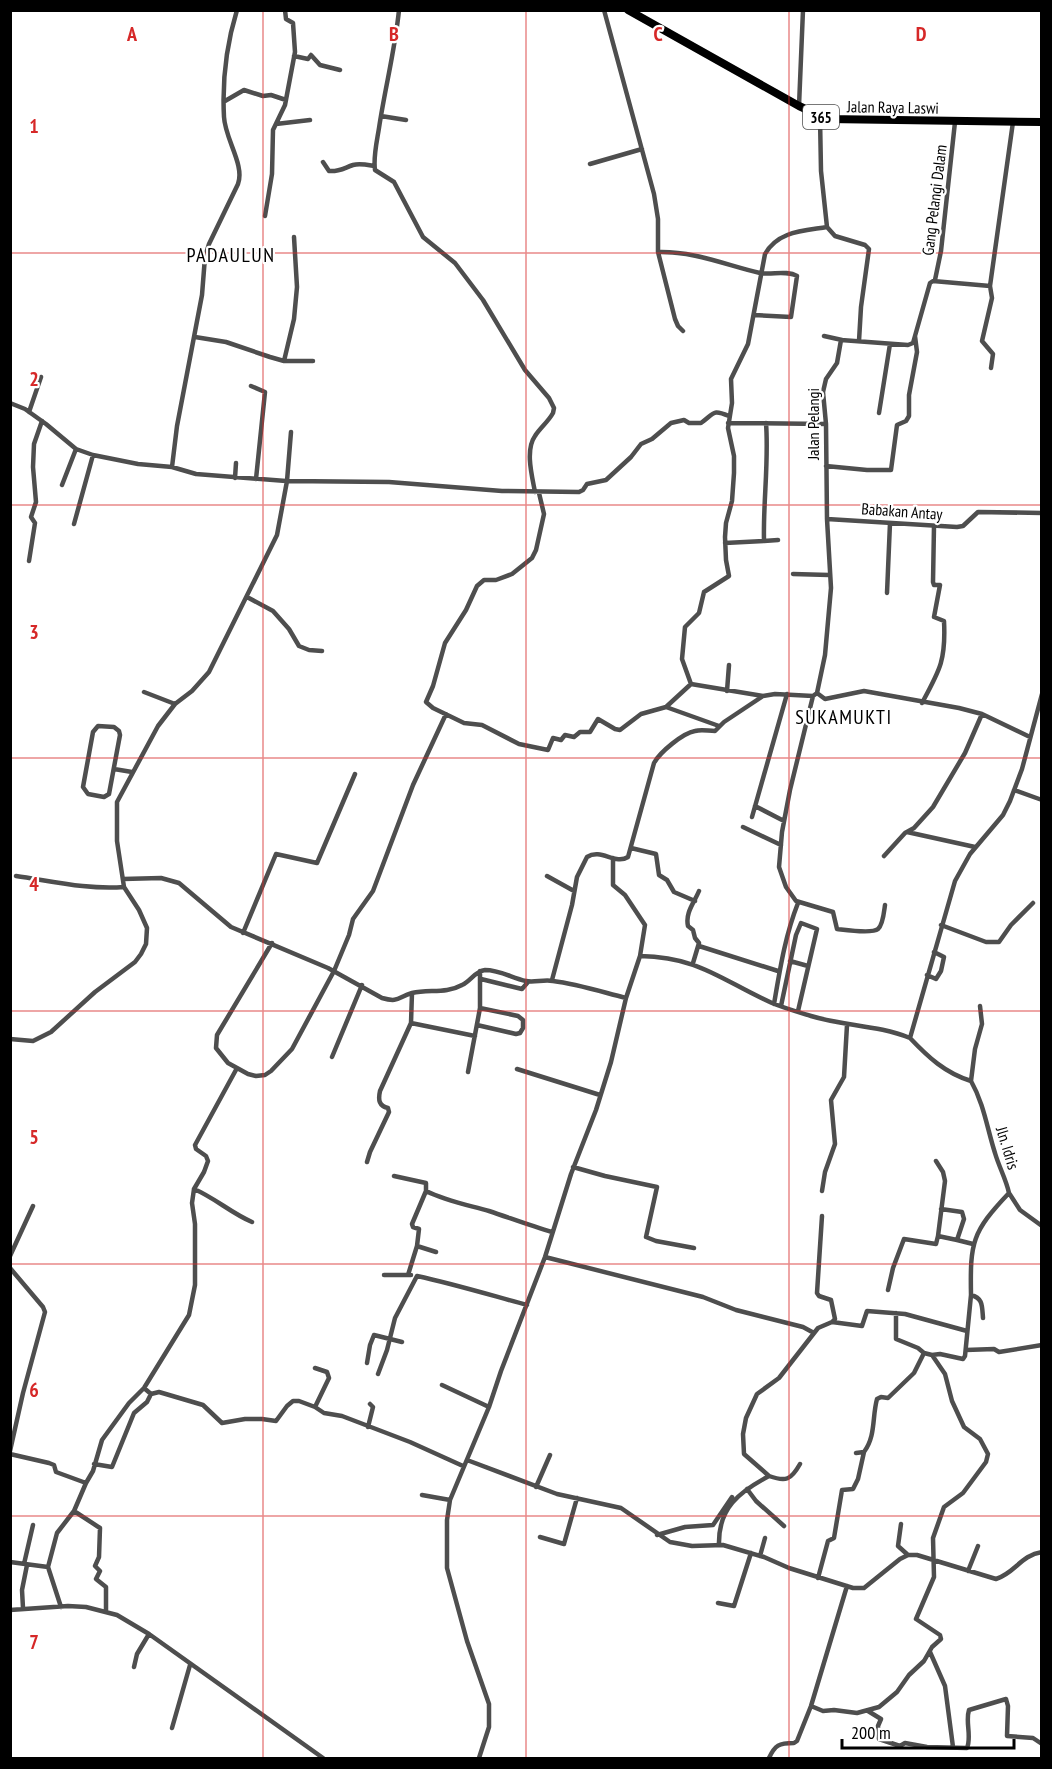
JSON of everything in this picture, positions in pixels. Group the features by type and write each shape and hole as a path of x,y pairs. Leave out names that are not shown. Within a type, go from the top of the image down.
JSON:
{"main road":[{"name":"Jalan Raya Laswi","path":"628,10 820,117 850,121 1041,122"}],"street":[{"path":"172,467 177,426 195,337 208,244 241,175 226,134 224,118 225,63 237,10"},
{"path":"265,216 271,183 273,130 286,100 294,56 293,23 286,19 285,10"},
{"path":"399,10 374,166 378,173 388,176 394,182 420,233 455,263 483,300 525,370 552,403 553,413 532,443 532,476 544,514 536,550 532,558 512,574 496,580 481,581 442,649 436,678 426,702 464,723 489,728 519,744 548,750 553,738 561,740 565,735 574,737 579,732 590,732 598,719 620,730 641,714 666,707 691,684"},
{"path":"604,10 654,194 658,219 658,252 675,319 683,331"},
{"path":"799,106 803,10"},
{"path":"294,56 308,59 311,55 320,65 340,70"},
{"path":"225,101 243,90 286,100"},
{"path":"381,116 406,120"},
{"path":"820,117 821,171 826,227 835,236 868,247 859,341"},
{"path":"276,124 310,120"},
{"name":"Gang Pelangi Dalam","path":"935,280 941,251 955,122"},
{"path":"991,368 993,354 981,341 992,298 990,286 1013,122"},
{"path":"590,164 642,149"},
{"path":"323,162 329,171 343,170 354,164 374,166"},
{"path":"691,684 683,662 684,627 699,613 704,592 729,576 725,543 735,466 728,423 732,375 748,344 765,255 778,239 804,230 826,227"},
{"path":"284,361 294,319 297,287 294,237"},
{"path":"658,252 701,256 761,273 795,274 797,276 792,315 789,318 753,315"},
{"path":"824,336 842,340 910,344 915,336 930,283 935,280 990,286"},
{"path":"826,466 891,470 897,425 907,421 909,416 909,395 917,352 915,336"},
{"path":"195,337 226,342 284,361 313,361"},
{"name":"Jalan Pelangi","path":"798,903 790,893 779,867 790,790 815,694 828,627 831,588 823,387 837,363 839,342 842,340"},
{"path":"879,413 890,344"},
{"path":"29,412 41,378"},
{"path":"251,386 265,392 256,479"},
{"path":"10,403 29,412 76,449 93,455 138,464 172,467 196,474 287,481 389,482 537,492 579,492 587,484 606,480 631,457 640,444 671,423 684,420 689,423 701,423 712,412 729,416"},
{"path":"29,561 36,523 31,517 36,502 34,448 42,422"},
{"path":"728,423 826,424"},
{"path":"764,541 763,511 768,444 766,423"},
{"path":"10,1039 33,1041 51,1032 95,992 135,962 146,944 147,928 139,910 124,887 117,841 116,807 122,790 158,726 175,704 192,691 209,672 278,535 287,481 291,432"},
{"path":"62,485 76,449"},
{"path":"74,524 93,455"},
{"path":"235,478 236,463"},
{"name":"Babakan Antay","path":"827,519 963,526 978,512 1041,513"},
{"path":"887,593 890,523"},
{"path":"922,703 938,676 944,658 944,621 934,617 940,585 934,585 933,582 934,526"},
{"path":"725,543 778,540"},
{"path":"793,574 829,575"},
{"path":"247,597 273,611 289,629 299,646 322,651"},
{"path":"727,691 729,665"},
{"path":"691,684 763,696 815,694 825,699 857,691 873,692 982,714 1030,737"},
{"path":"144,692 175,704"},
{"path":"752,817 788,694"},
{"path":"910,1038 955,881 975,847 1003,815 1014,790 1041,694"},
{"path":"552,980 577,877 586,857 597,854 620,860 626,859 651,772 658,757 690,733 698,730 713,731 763,696"},
{"path":"666,707 720,726"},
{"path":"272,943 217,1035 216,1048 228,1063 256,1076 265,1075 271,1071 292,1049 334,970 353,920 374,891 413,785 446,714"},
{"path":"884,856 933,807 965,753 982,714"},
{"path":"98,726 114,727 119,731 114,769 106,796 88,794 83,790 93,732 98,726"},
{"path":"114,769 132,772"},
{"path":"243,933 276,854 317,862 355,774"},
{"path":"1014,790 1041,800"},
{"path":"755,806 784,821"},
{"path":"742,827 781,845"},
{"path":"908,832 975,847"},
{"path":"631,848 656,854 659,875 667,880 674,892 695,901"},
{"path":"479,1758 489,1727 489,1704 469,1648 448,1571 447,1520 450,1500 489,1407 527,1305 573,1167 600,1095 639,956 645,925 625,895 613,885 613,858"},
{"path":"16,876 75,885 124,887"},
{"path":"547,876 574,891"},
{"path":"123,879 161,878 179,883 231,927 334,970 381,998 389,1000 400,1000 412,993 438,992 456,988 465,984 480,971 498,972 528,982 552,980 626,998"},
{"path":"693,963 699,941 687,924 690,907 699,891"},
{"path":"774,1004 778,971 798,903 833,912 837,929 870,932 877,930 880,926 885,905"},
{"path":"941,925 986,942 999,942 1011,925 1033,903"},
{"path":"781,1006 801,923 817,928 798,1011"},
{"path":"699,946 778,971"},
{"path":"927,975 936,979 941,971 944,957 934,952"},
{"path":"639,956 670,957 693,963 717,973 774,1004 847,1025 889,1031 910,1038 941,1068 971,1081 975,1049 982,1024 980,1006"},
{"path":"790,961 808,966"},
{"path":"468,1072 480,1008 480,971"},
{"path":"480,979 522,989 528,982"},
{"path":"332,1057 362,986"},
{"path":"367,1162 389,1113 389,1109 383,1107 380,1102 380,1091 411,1023 412,993"},
{"path":"477,1025 516,1034 520,1033 523,1028 523,1020 518,1016 480,1008"},
{"path":"411,1023 475,1036"},
{"path":"822,1191 825,1172 835,1144 831,1099 844,1077 847,1025"},
{"path":"61,1606 48,1567 57,1533 74,1511 102,1440 129,1403 144,1388 189,1315 195,1285 195,1224 192,1203 194,1189 208,1161 195,1145 237,1068"},
{"path":"517,1069 600,1095"},
{"name":"Jln. Idris","path":"971,1081 982,1106 995,1154 1009,1193 982,1224 973,1244 971,1295 980,1300 983,1318"},
{"path":"888,1290 904,1239 936,1244 945,1177 936,1161"},
{"path":"573,1167 657,1187 646,1237 694,1248"},
{"path":"394,1176 426,1184 426,1191 412,1224 413,1227 419,1229 417,1246 408,1275"},
{"path":"194,1189 209,1196 237,1216 252,1222"},
{"path":"426,1191 457,1204 552,1232"},
{"path":"1009,1193 1020,1210 1041,1226"},
{"path":"10,1257 33,1206"},
{"path":"941,1209 960,1211 964,1215 957,1240"},
{"path":"822,1216 817,1293 819,1296 830,1298 835,1317 832,1322"},
{"path":"938,1236 973,1244"},
{"path":"417,1246 436,1252"},
{"path":"544,1257 703,1297 736,1310 802,1327 814,1333"},
{"path":"10,1268 45,1312 10,1452 54,1465 56,1472 86,1484"},
{"path":"384,1275 417,1276 451,1283 527,1305"},
{"path":"378,1374 395,1318 417,1276"},
{"path":"896,1313 895,1338 924,1353 963,1359 966,1350 971,1295"},
{"path":"800,1464 795,1473 787,1479 779,1480 769,1476 750,1461 744,1452 743,1434 749,1408 757,1394 779,1378 821,1326 832,1322 861,1327 864,1325 867,1311 896,1313 967,1331"},
{"path":"367,1363 372,1336 402,1342"},
{"path":"966,1350 994,1349 999,1353 1041,1345"},
{"path":"818,1578 828,1541 834,1538 842,1490 853,1488 858,1479 864,1452 874,1428 877,1400 881,1397 888,1398 895,1393 914,1373 924,1353"},
{"path":"811,1707 823,1711 857,1713 879,1707 926,1659 941,1637 916,1619 934,1577 933,1535 944,1506 963,1493 986,1462 988,1454 980,1439 964,1427 952,1401 948,1380 932,1355"},
{"path":"315,1368 327,1372 329,1378 315,1407"},
{"path":"441,1385 489,1407"},
{"path":"144,1388 151,1394"},
{"path":"94,1464 112,1467 134,1413 147,1402 151,1394 159,1392 203,1405 222,1423 245,1419 276,1421 287,1406 295,1401 410,1442 464,1466"},
{"path":"368,1427 373,1407 370,1404"},
{"path":"856,1453 864,1452"},
{"path":"536,1487 550,1455"},
{"path":"467,1460 536,1487 621,1508 670,1542 684,1545 719,1545 751,1553 818,1578 860,1589 908,1555 935,1560 993,1579 1011,1571 1028,1555 1041,1552"},
{"path":"719,1545 719,1527 734,1500 769,1476"},
{"path":"747,1489 756,1501 784,1527"},
{"path":"422,1495 450,1500"},
{"path":"657,1535 678,1528 713,1525 732,1497"},
{"path":"540,1537 564,1544 577,1498"},
{"path":"74,1511 98,1524 100,1528 99,1557 95,1566 100,1571 96,1579 106,1587 106,1611"},
{"path":"901,1524 898,1546 908,1555"},
{"path":"23,1608 21,1593 33,1525"},
{"path":"760,1556 765,1538"},
{"path":"968,1571 978,1545"},
{"path":"718,1603 734,1606 751,1553"},
{"path":"10,1562 48,1567"},
{"path":"769,1758 776,1745 795,1743 811,1707 848,1586"},
{"path":"10,1610 61,1606 86,1607 117,1615 149,1634 323,1758"},
{"path":"134,1667 137,1654 149,1634"},
{"path":"930,1652 945,1686 953,1747"},
{"path":"172,1728 190,1665"},
{"path":"868,1711 881,1719 878,1728 881,1742 900,1746 905,1743 927,1747 967,1748 969,1746 967,1716 969,1710 1006,1699 1008,1706 1007,1736 1033,1738 1041,1744"}],"district":[{"name":"PADAULUN","path":"231,255"},
{"name":"SUKAMUKTI","path":"844,717"}]}
